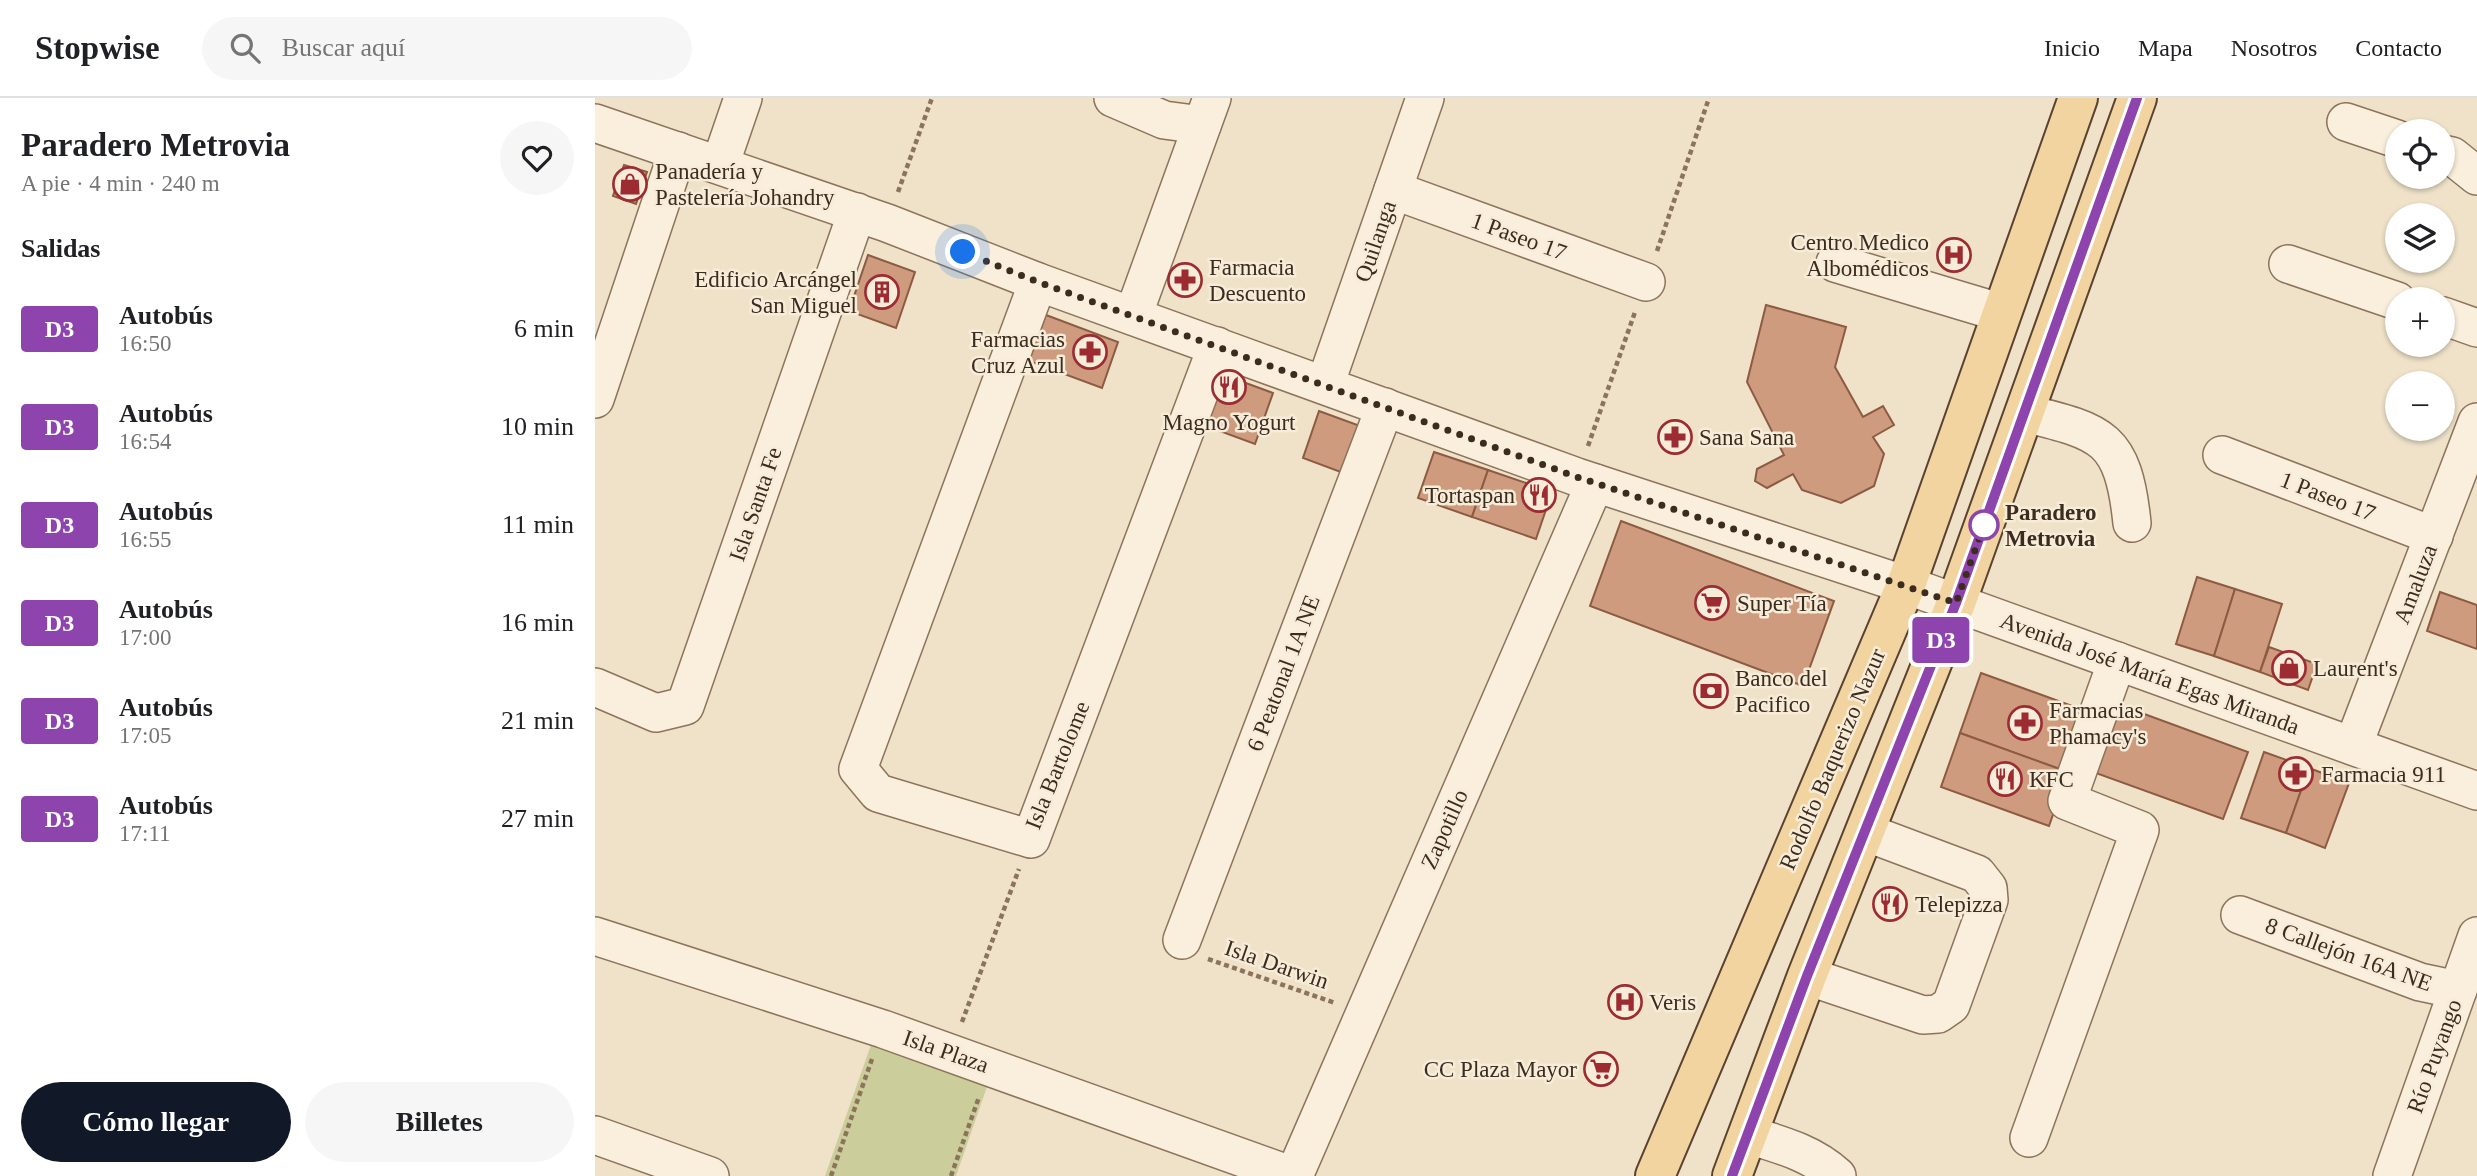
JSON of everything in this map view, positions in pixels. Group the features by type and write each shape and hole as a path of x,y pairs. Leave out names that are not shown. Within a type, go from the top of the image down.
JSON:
{"main road":[{"name":"Rodolfo Baquerizo Nazur","path":"1655,1176 1906,585 2078,98"},
{"path":"1732,1176 1807,976 1956,603 2137,98"}],"street":[{"path":"720,165 743,98"},
{"path":"1113,98 1164,120 1207,111"},
{"name":"Quilanga","path":"1325,385 1425,98"},
{"path":"1133,316 1207,111"},
{"name":"Avenida José María Egas Miranda","path":"595,122 872,217 1038,282 1595,483 1906,585 2477,791"},
{"path":"2346,122 2385,135"},
{"path":"595,399 678,151"},
{"path":"2455,158 2477,176"},
{"name":"1 Paseo 17","path":"1393,190 1646,282"},
{"name":"Isla Santa Fe","path":"595,687 656,713 685,706 872,217"},
{"path":"1835,263 2002,313"},
{"path":"2288,264 2385,297"},
{"name":"Isla Bartolome","path":"1038,282 858,769 878,793 1031,838 1217,346"},
{"path":"2455,320 2477,328"},
{"name":"6 Peatonal 1A NE","path":"1182,940 1385,407"},
{"path":"2024,413 2078,426 2100,437 2114,454 2125,480 2132,523"},
{"name":"Amaluza","path":"2353,746 2477,422"},
{"name":"1 Paseo 17","path":"2222,455 2434,536"},
{"name":"Zapotillo","path":"1294,1176 1595,483"},
{"path":"2029,1138 2140,830 2067,801 2117,661"},
{"path":"1807,976 1923,1015 1938,1014 1951,1005 1989,900 1988,888 1977,874 1865,832"},
{"name":"8 Callejón 16A NE","path":"2240,915 2420,982 2458,990"},
{"name":"Isla Plaza","path":"595,936 951,1052 1294,1176"},
{"name":"Río Puyango","path":"2392,1176 2477,936"},
{"path":"595,1135 710,1176"},
{"path":"1749,1135 1789,1147 1823,1164 1837,1176"}],"path":[{"path":"872,217 932,98"},
{"path":"951,1052 1031,838"},
{"name":"Isla Darwin","path":"1182,940 1204,957 1364,1013"},
{"path":"831,1176 883,1029"},
{"path":"951,1176 990,1066"}],"green space":[{"path":"873,1039 989,1081 956,1176 825,1176"}],"building":[{"name":"Panadería y Pastelería Johandry","path":"624,165 647,172 636,204 613,196"},
{"name":"Edificio Arcángel San Miguel","path":"868,255 915,272 896,328 849,311"},
{"path":"1766,305 1846,327 1835,367 1863,417 1883,406 1894,425 1873,437 1884,454 1874,486 1841,503 1802,490 1793,474 1767,488 1755,481 1757,469 1784,455 1747,382"},
{"path":"1046,315 1118,342 1102,388 1029,361"},
{"path":"1224,375 1273,393 1255,444 1206,426"},
{"path":"1319,411 1363,427 1346,474 1303,458"},
{"path":"1434,452 1488,470 1472,517 1418,498"},
{"path":"1488,470 1552,492 1536,539 1472,517"},
{"name":"Super Tía","path":"1621,521 1834,601 1803,686 1590,606"},
{"path":"2197,577 2235,589 2214,656 2176,644"},
{"path":"2235,589 2282,604 2260,672 2214,656"},
{"path":"2440,592 2477,605 2477,649 2427,631"},
{"name":"Laurent's","path":"2269,647 2317,664 2308,690 2260,672"},
{"name":"Farmacias Phamacy's","path":"1981,673 2089,712 2068,772 1960,733"},
{"path":"2117,704 2248,752 2223,819 2093,772"},
{"name":"KFC","path":"1960,733 2068,772 2049,826 1941,787"},
{"path":"2264,752 2309,768 2286,833 2241,818"},
{"path":"2309,768 2349,783 2325,848 2286,833"}],"bus line":[{"name":"D3","path":"1732,1176 1807,976 1956,603 2137,98"}],"place":[{"name":"Panadería y Pastelería Johandry","path":"630,184"},
{"name":"Centro Medico Albomédicos","path":"1954,255"},
{"name":"Farmacia Descuento","path":"1185,280"},
{"name":"Edificio Arcángel San Miguel","path":"882,292"},
{"name":"Farmacias Cruz Azul","path":"1090,352"},
{"name":"Magno Yogurt","path":"1229,387"},
{"name":"Sana Sana","path":"1675,437"},
{"name":"Tortaspan","path":"1539,495"},
{"name":"Paradero Metrovia","path":"1984,525"},
{"name":"Super Tía","path":"1712,603"},
{"name":"Laurent's","path":"2289,668"},
{"name":"Banco del Pacifico","path":"1711,691"},
{"name":"Farmacias Phamacy's","path":"2025,723"},
{"name":"Farmacia 911","path":"2296,774"},
{"name":"KFC","path":"2005,779"},
{"name":"Telepizza","path":"1890,904"},
{"name":"Veris","path":"1625,1002"},
{"name":"CC Plaza Mayor","path":"1601,1069"}],"route":[{"path":"963,252 1038,282 1577,477 1956,603 1984,525"}]}
